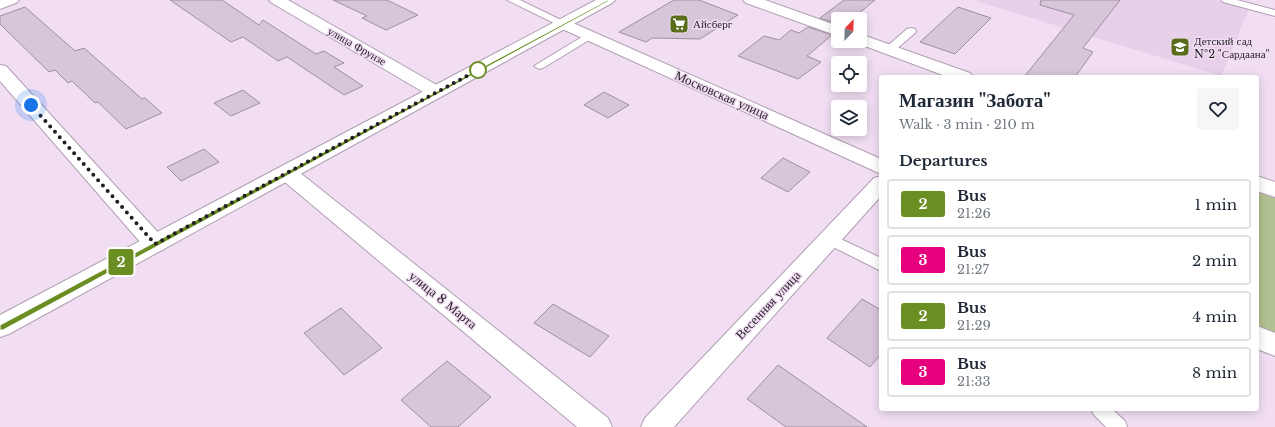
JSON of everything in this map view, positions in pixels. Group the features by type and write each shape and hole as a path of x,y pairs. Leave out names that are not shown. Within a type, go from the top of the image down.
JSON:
{"street":[{"path":"0,4 12,0"},
{"name":"улица Фрунзе","path":"277,0 436,92"},
{"path":"0,327 608,0"},
{"path":"751,0 831,29"},
{"name":"Московская улица","path":"564,24 879,166"},
{"path":"867,42 958,75"},
{"path":"0,70 155,244"},
{"name":"улица 8 Марта","path":"287,172 598,427"},
{"path":"1259,184 1275,190"},
{"name":"Весенняя улица","path":"655,427 879,185"},
{"path":"1259,338 1275,345"}],"lane":[{"path":"512,0 564,24"},
{"path":"1226,0 1275,13"},
{"path":"889,50 911,31"},
{"path":"539,66 590,35"},
{"path":"830,239 879,264"},
{"path":"1102,411 1118,427"}],"shaded area":[{"name":"Детский сад №2 \"Сардаана\"","path":"973,0 1216,0 1249,9 1221,75"}],"green space":[{"path":"1259,193 1275,198 1275,339 1259,332"}],"building":[{"path":"170,0 222,0 259,25 263,20 316,54 324,51 344,63 334,67 363,86 344,95 287,57 278,61 243,37 231,42"},
{"path":"333,0 387,0 418,15 386,30 362,18 367,16"},
{"name":"Айсберг","path":"674,0 699,0 738,15 700,39 652,38 646,42 619,32"},
{"path":"844,0 875,0 860,12 831,12 831,22 820,18"},
{"path":"1041,0 1120,0 1083,48 1093,52 1076,75 1026,75 1074,15 1040,5"},
{"path":"25,7 75,51 84,48 142,99 145,98 162,113 126,129 98,102 95,103 72,81 68,83 55,70 49,72 0,24 0,16"},
{"path":"958,7 991,18 955,54 920,42"},
{"path":"808,27 831,36 807,56 821,62 798,79 738,56 764,36 779,40 791,30 799,33"},
{"path":"243,90 260,103 231,116 214,103"},
{"path":"604,92 629,105 608,118 584,105"},
{"path":"204,149 219,162 181,181 167,167"},
{"path":"783,158 810,172 788,192 761,178"},
{"path":"862,299 879,309 879,356 870,367 827,338"},
{"path":"553,304 609,336 590,357 534,323"},
{"path":"341,308 382,348 344,375 304,333"},
{"path":"447,361 491,397 458,427 431,427 401,400"},
{"path":"778,365 867,427 786,427 747,399"}],"bus line":[{"name":"2","path":"0,327 608,0"}],"place":[{"name":"Айсберг","path":"679,24"},
{"name":"Детский сад №2 \"Сардаана\"","path":"1180,47"}],"route":[{"path":"31,105 155,244 478,70"}]}
